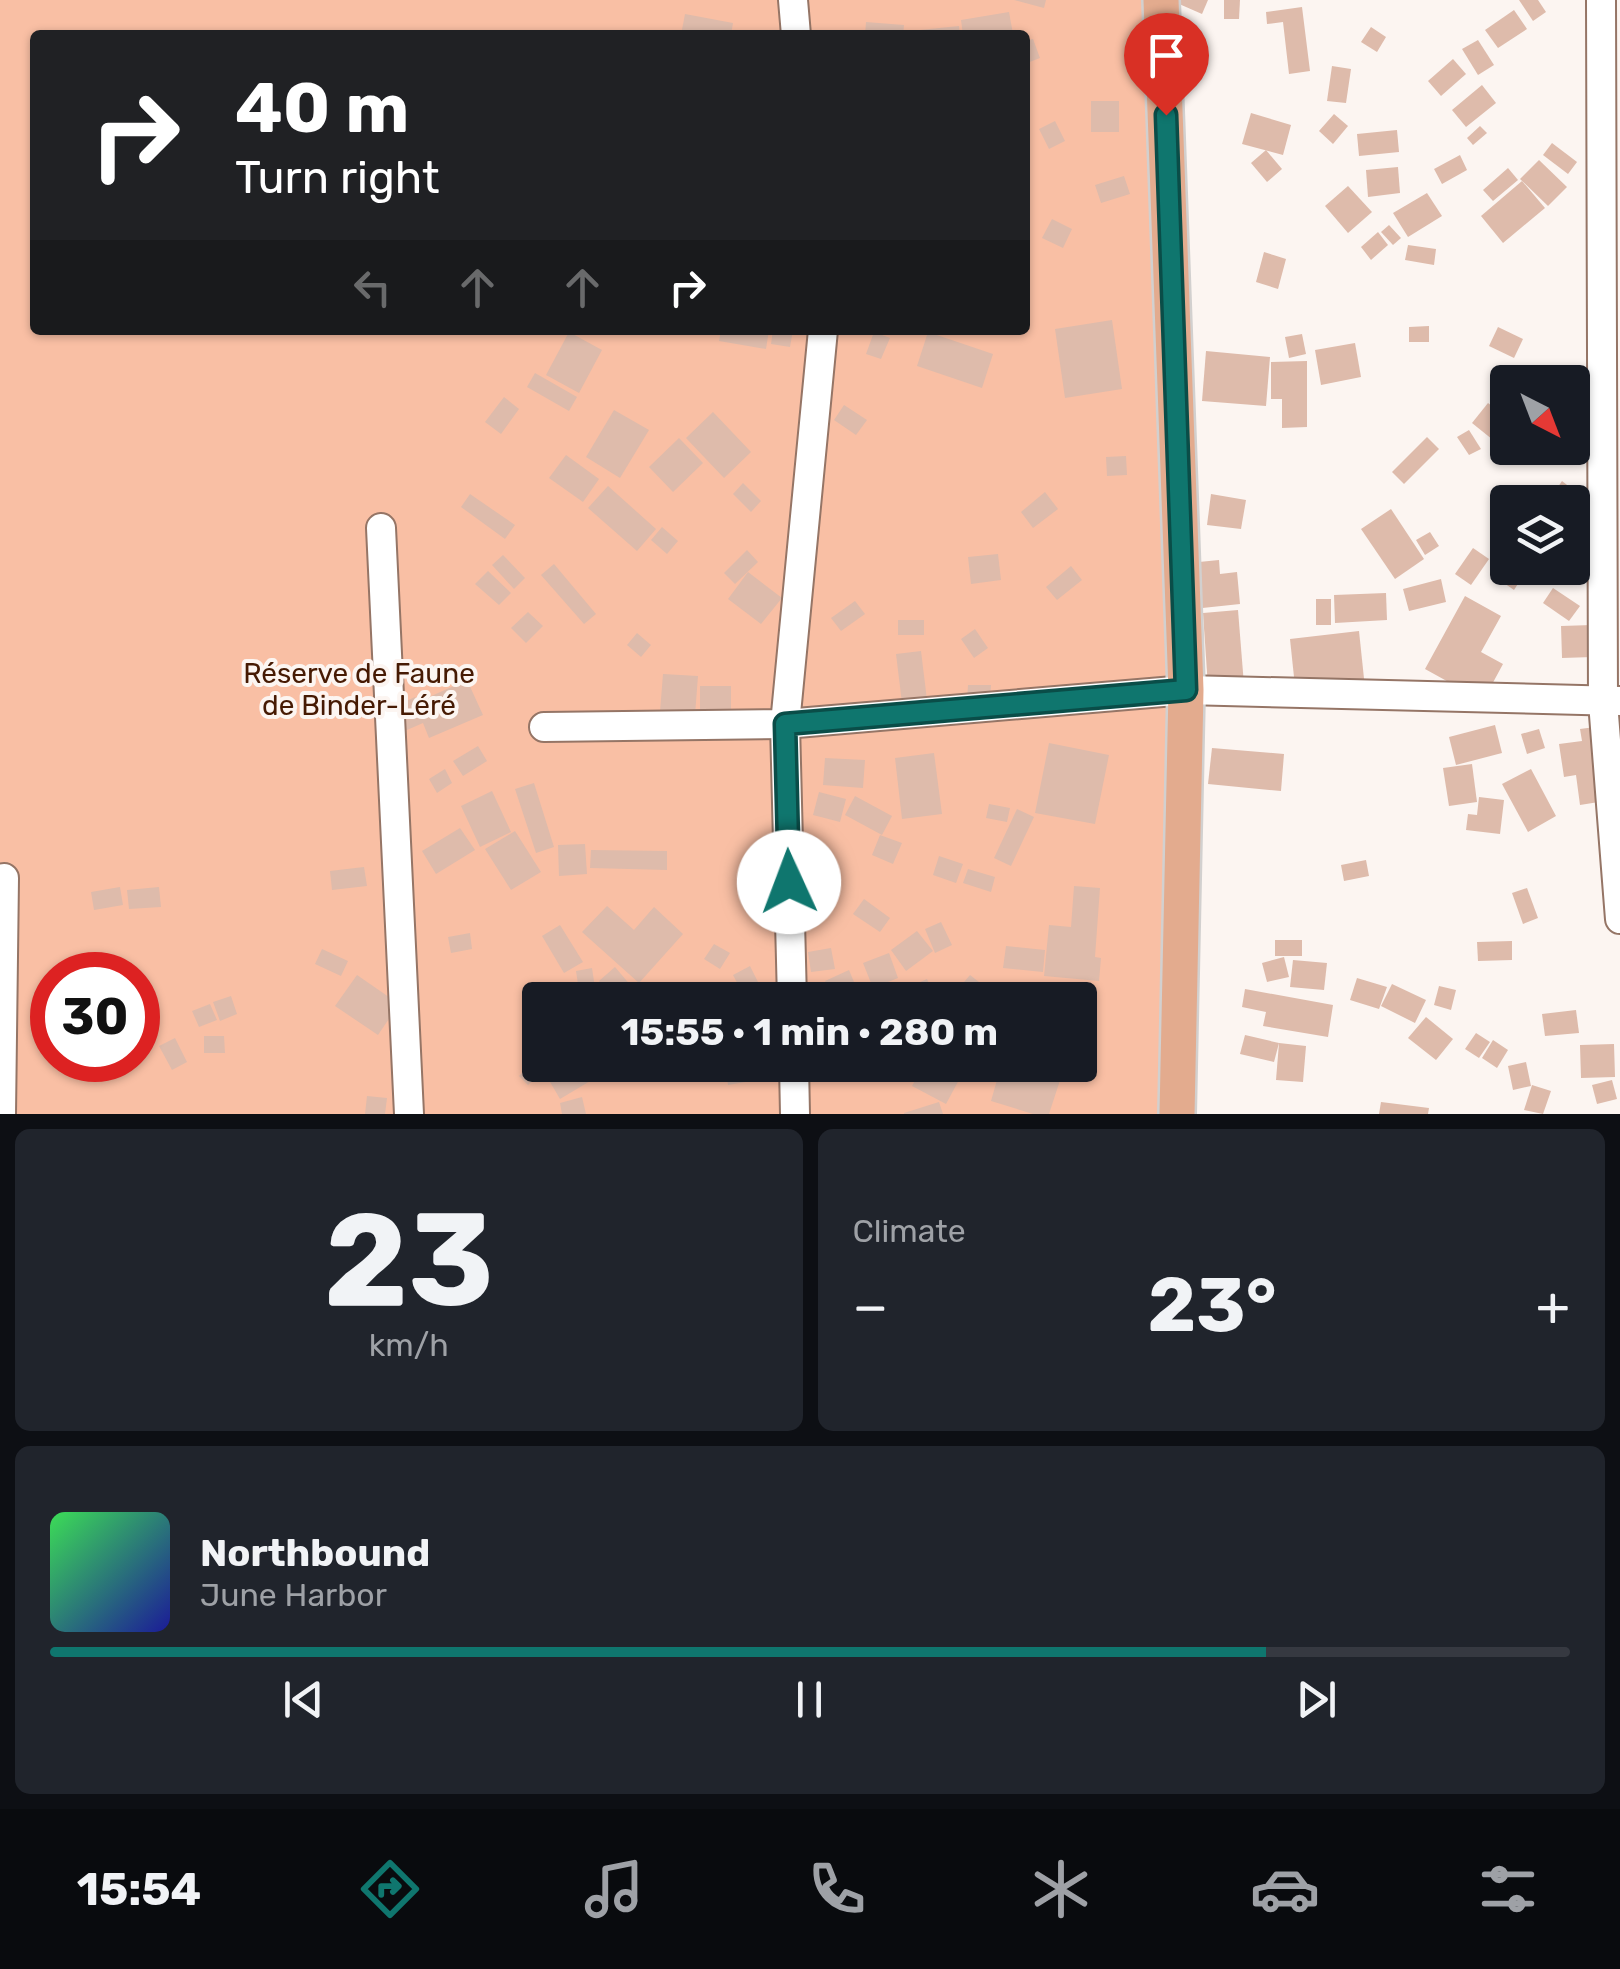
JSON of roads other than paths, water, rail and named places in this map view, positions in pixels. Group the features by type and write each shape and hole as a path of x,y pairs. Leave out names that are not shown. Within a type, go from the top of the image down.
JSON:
{"main road":[{"path":"1161,0 1186,690 1177,1114"}],"street":[{"path":"792,0 795,30"},
{"path":"1601,0 1612,702 1620,919"},
{"path":"792,982 785,724 823,335"},
{"path":"381,528 410,1114"},
{"path":"544,727 785,724 1186,690 1612,702"},
{"path":"1,1114 4,878"},
{"path":"795,1082 796,1114"}],"park label":[{"name":"Réserve de Faune de Binder-Léré","path":"359,689"}]}
